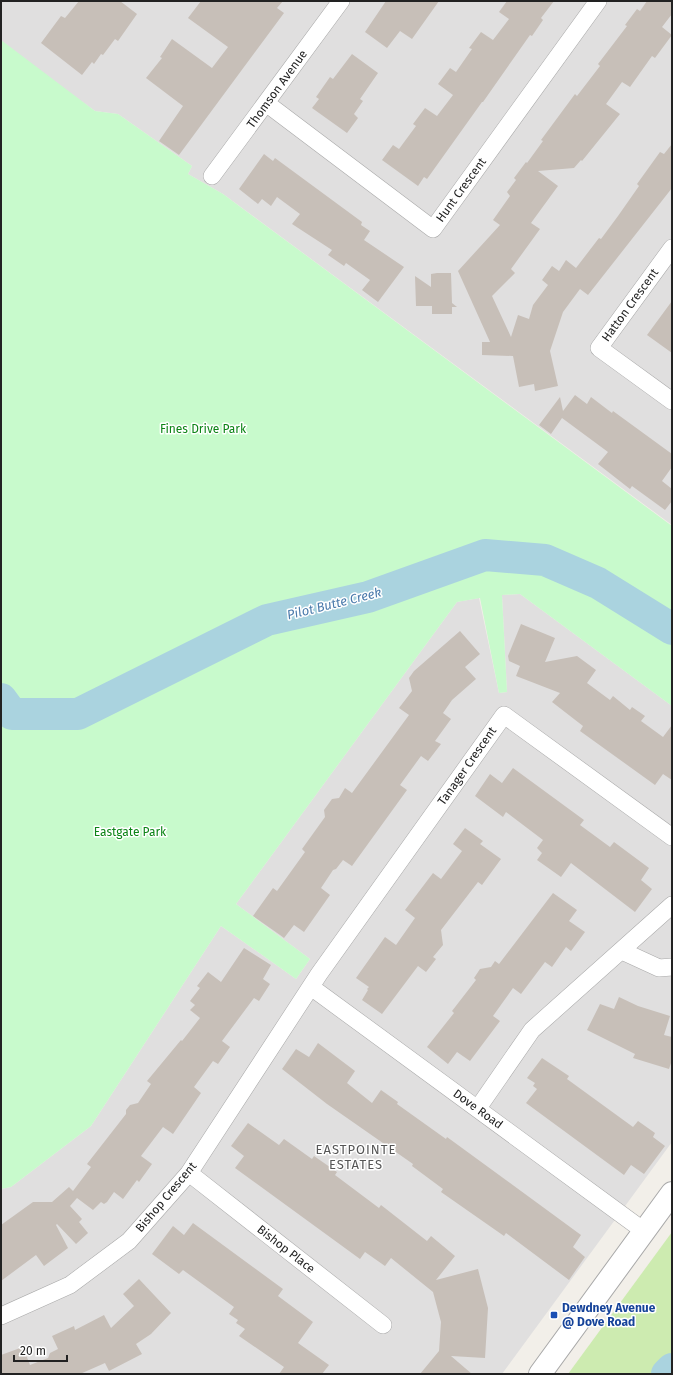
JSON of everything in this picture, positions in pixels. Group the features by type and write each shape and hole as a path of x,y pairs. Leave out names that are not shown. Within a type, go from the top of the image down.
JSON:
{"street":[{"name":"Thomson Avenue","path":"212,176 341,1"},
{"name":"Hunt Crescent","path":"266,102 433,229 598,1"},
{"name":"Hatton Crescent","path":"672,248 599,348 672,401"},
{"name":"Tanager Crescent","path":"311,987 504,715 672,837"},
{"path":"478,1108 532,1030 672,905"},
{"path":"622,951 659,968 672,967"},
{"name":"Dove Road","path":"311,987 644,1231"},
{"name":"Bishop Crescent","path":"1,1316 70,1285 129,1241 189,1173 311,987"},
{"name":"Bishop Place","path":"189,1173 383,1325"},
{"path":"540,1374 672,1193"}],"shaded area":[{"path":"1,1 672,1 672,525 223,194 188,174 192,166 118,114 95,111 26,61 1,40"},
{"path":"520,594 672,706 672,1142 502,1374 1,1374 1,1189 11,1187 91,1126 221,926 296,979 310,959 236,904 457,602 479,598 499,693 507,692 502,595"}],"green space":[{"path":"1,40 95,111 118,114 192,166 188,174 223,194 672,526 672,706 520,594 502,595 507,692 499,693 480,598 457,602 236,904 310,959 296,979 221,926 91,1126 11,1187 1,1189"},
{"path":"672,1232 672,1374 568,1374"}],"building":[{"path":"79,1 120,1 137,14 118,41 115,39 103,55 101,54 94,64 92,62 82,75 41,43 61,16 65,18"},
{"path":"201,1 283,1 277,8 284,13 179,155 159,141 183,106 146,78 162,58 160,57 172,39 212,68 228,47 188,18"},
{"path":"386,1 439,1 412,39 400,31 387,48 365,32"},
{"path":"507,1 554,1 541,18 543,20 532,36 530,35 427,179 424,177 418,186 382,160 393,145 399,149 416,126 413,124 425,108 437,116 453,95 438,84 450,68 456,72 472,49 469,48 481,32 493,40 509,19 499,12"},
{"path":"647,1 672,1 672,14 662,27 672,35 655,58 652,56 630,87 622,82 606,104 620,114 582,161 581,160 574,168 538,171 558,186 531,223 540,229 511,269 515,273 492,296 511,337 518,315 529,319 533,305 548,285 542,280 552,266 559,271 566,260 576,268 599,238 601,239 618,216 639,186 637,184 660,152 664,154 672,144 672,188 588,295 580,289 563,312 550,351 558,386 535,391 534,384 519,387 513,356 482,355 482,342 490,342 458,271 500,225 493,220 510,196 507,192 516,180 514,178 543,141 541,140 575,94 577,96 600,66 598,64 627,26 625,25 637,9 640,11"},
{"path":"352,54 378,73 360,99 363,101 354,114 358,118 347,133 312,108 319,99 316,97 330,77 333,79"},
{"path":"264,154 273,161 275,158 362,222 361,225 370,231 364,240 404,267 378,302 362,290 370,280 346,263 344,266 328,255 332,250 292,224 300,214 277,197 271,206 262,199 258,204 239,189"},
{"path":"451,273 452,303 457,307 452,307 452,314 432,314 432,306 416,306 415,276 431,287 431,274"},
{"path":"672,301 672,353 647,335"},
{"path":"575,395 587,404 591,397 612,413 613,411 672,454 672,467 662,481 672,489 672,501 665,510 632,486 630,489 598,464 608,452 562,418 551,434 539,425 560,397 563,411"},
{"path":"521,624 555,638 545,662 577,656 596,670 587,683 610,700 613,696 630,710 632,707 645,716 641,721 663,737 672,725 672,780 663,774 655,785 580,731 583,726 552,702 560,693 516,676 520,666 509,661 508,656"},
{"path":"460,631 480,654 465,667 476,679 452,700 443,713 451,719 435,741 441,744 428,761 421,756 400,785 407,790 352,866 343,860 336,869 333,870 321,888 330,895 304,932 294,925 284,938 253,916 273,888 277,891 305,852 302,849 325,817 324,810 332,799 339,798 345,788 352,793 409,715 399,708 412,691 409,678 414,671"},
{"path":"513,768 584,820 580,825 610,847 614,842 649,868 641,880 652,889 635,912 571,863 561,877 537,860 542,853 537,848 543,840 506,812 503,817 475,796 490,774 502,783"},
{"path":"465,828 483,841 480,844 501,859 482,885 478,882 441,930 443,945 433,957 436,959 426,972 418,966 382,1014 362,1000 369,987 356,978 385,937 396,945 415,918 405,910 433,873 441,879 462,851 453,844"},
{"path":"553,893 577,910 569,921 585,932 571,951 566,947 552,967 545,962 521,994 513,988 493,1016 500,1021 470,1061 457,1052 448,1064 427,1047 454,1013 452,1011 476,980 474,978 480,969 491,967 495,961 499,964"},
{"path":"244,948 271,965 263,979 270,984 259,1001 254,998 222,1041 230,1047 218,1064 213,1061 194,1087 201,1093 173,1134 163,1127 141,1156 152,1164 139,1182 137,1180 123,1199 114,1192 107,1202 104,1204 101,1202 93,1210 77,1198 70,1206 82,1219 79,1222 88,1233 76,1244 57,1224 56,1225 68,1248 44,1266 36,1255 1,1281 1,1225 33,1202 52,1202 69,1187 73,1191 91,1167 87,1164 126,1114 126,1110 130,1105 138,1103 151,1084 147,1081 200,1018 190,1010 195,1005 190,1001 200,988 197,986 208,972 221,982"},
{"path":"619,997 638,1006 670,1016 664,1035 672,1037 672,1060 669,1069 633,1058 635,1054 587,1030 600,1004 614,1009"},
{"path":"318,1043 355,1071 347,1083 372,1103 381,1090 398,1102 397,1104 446,1139 447,1137 581,1235 573,1247 585,1257 569,1280 506,1233 504,1236 441,1192 443,1189 412,1166 413,1164 327,1104 282,1069 296,1049 309,1057"},
{"path":"542,1058 569,1076 567,1079 633,1127 638,1121 655,1133 653,1137 665,1146 644,1174 631,1165 624,1175 526,1103 537,1089 533,1086 535,1083 527,1078"},
{"path":"248,1123 279,1145 284,1139 312,1159 314,1156 337,1172 335,1175 379,1208 381,1205 427,1241 431,1236 455,1256 436,1280 478,1269 488,1308 485,1358 451,1356 472,1374 420,1374 439,1351 441,1322 433,1292 391,1258 385,1266 365,1252 360,1259 235,1168 244,1156 231,1146"},
{"path":"193,1223 283,1289 278,1296 313,1322 298,1343 329,1365 322,1374 279,1374 284,1367 239,1336 245,1329 236,1323 238,1320 229,1314 234,1307 183,1270 179,1274 152,1254 173,1226 184,1235"},
{"path":"139,1279 171,1313 151,1334 136,1344 142,1354 109,1371 105,1363 80,1374 1,1374 1,1355 23,1347 30,1365 48,1358 50,1353 58,1349 52,1336 74,1326 75,1330 104,1315 111,1328 134,1306 123,1294"}],"waterway":[{"name":"Pilot Butte Creek","path":"1,699 12,714 78,714 267,620 368,597 485,555 545,560 598,583 672,629"},
{"path":"472,559 481,567"},
{"name":"Pilot Butte Creek","path":"667,1374 672,1369"}],"place":[{"name":"Dewdney Avenue @ Dove Road","path":"554,1315"}],"district":[{"name":"EASTPOINTE ESTATES","path":"356,1156"}],"park label":[{"name":"Fines Drive Park","path":"203,429"},
{"name":"Eastgate Park","path":"130,832"}]}
